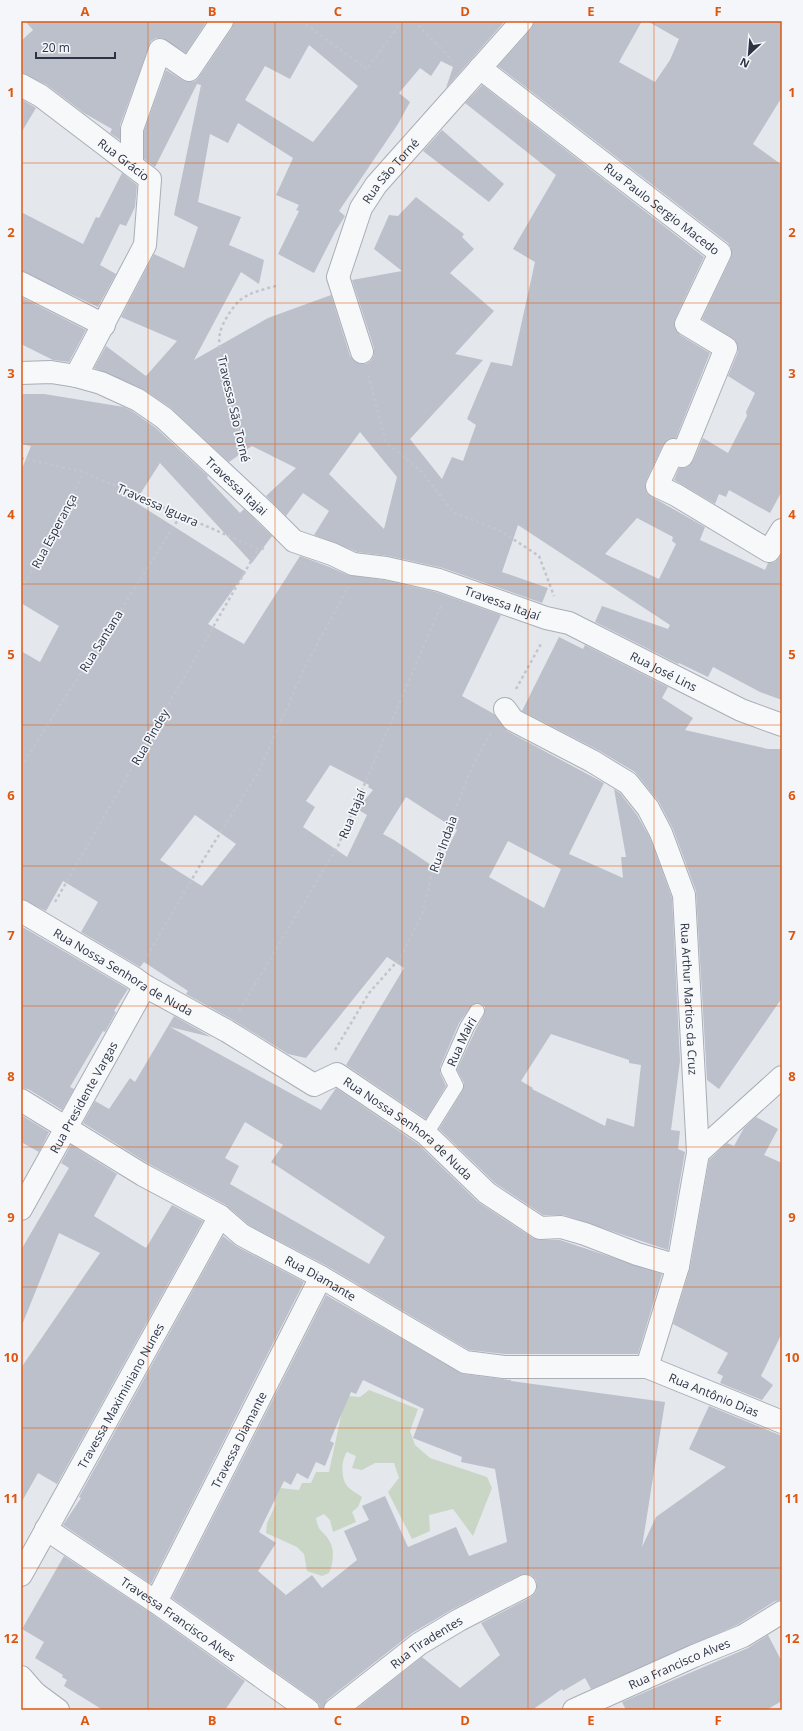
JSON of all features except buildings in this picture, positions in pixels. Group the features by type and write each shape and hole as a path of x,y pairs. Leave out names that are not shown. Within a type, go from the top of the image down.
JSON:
{"street":[{"path":"132,165 132,129 160,50 189,70 222,21"},
{"name":"Rua São Torné","path":"362,352 338,277 361,208 376,185 522,21"},
{"name":"Rua Paulo Sergio Macedo","path":"475,74 720,253 686,324 726,348 682,456 674,450 657,486 676,495 769,551 782,530"},
{"name":"Rua Grácio","path":"21,85 41,96 150,179 145,245 76,376"},
{"path":"21,283 104,325"},
{"name":"Travessa Itajai","path":"21,373 52,372 76,376 101,383 138,400 164,418 294,541 360,565 386,568 454,585"},
{"name":"Travessa Itajaí","path":"454,585 551,619"},
{"name":"Rua José Lins","path":"551,619 568,623 740,710 782,725"},
{"name":"Rua Arthur Martios da Cruz","path":"505,709 513,720 592,761 628,782 648,808 661,833 684,895 698,1153 678,1266 647,1367"},
{"name":"Rua Nossa Senhora de Nuda","path":"21,911 139,982 227,1030 314,1085 337,1074 426,1134 487,1193 540,1228 561,1227 586,1234 637,1254 678,1266"},
{"name":"Rua Presidente Vargas","path":"21,1209 67,1127 139,982"},
{"path":"698,1153 782,1077"},
{"name":"Rua Diamante","path":"21,1100 143,1175 220,1216 242,1235 321,1277 466,1362 504,1367 647,1367"},
{"name":"Travessa Maximiniano Nunes","path":"21,1575 220,1216"},
{"name":"Travessa Diamante","path":"156,1602 321,1277"},
{"name":"Rua Antônio Dias","path":"647,1367 782,1422"},
{"name":"Travessa Francisco Alves","path":"46,1529 156,1602 308,1710"},
{"name":"Rua Tiradentes","path":"335,1710 419,1644 459,1620 525,1586"},
{"name":"Rua Francisco Alves","path":"574,1710 694,1656 743,1636 782,1612"},
{"path":"27,1693 58,1710"}],"lane":[{"name":"Rua Mairi","path":"426,1134 456,1086 448,1070 467,1027 477,1011"}],"path":[{"path":"301,21 367,69 402,21"},
{"path":"414,21 475,74"},
{"name":"Travessa São Torné","path":"246,460 225,373 220,348 220,332 228,316 240,300 256,292 279,285"},
{"path":"362,352 386,442 422,472 454,513 499,530 539,556 554,592 551,619"},
{"name":"Travessa Iguara","path":"21,458 84,472 258,549"},
{"name":"Rua Esperança","path":"21,589 53,535 84,472"},
{"name":"Rua Santana","path":"21,767 181,515"},
{"path":"258,549 275,547 294,541"},
{"name":"Rua Pindey","path":"42,925 258,549"},
{"path":"139,982 176,906 259,771 304,669 360,565"},
{"name":"Rua Itajaí","path":"227,1030 317,884 338,846 454,585"},
{"name":"Rua Indaia","path":"334,1052 369,993 400,958 422,916 434,865 472,769 505,709 551,619"}],"green space":[{"path":"369,1390 418,1409 410,1431 415,1445 430,1458 487,1477 492,1488 473,1536 453,1509 429,1515 430,1531 412,1539 388,1492 399,1478 394,1463 375,1463 362,1470 352,1468 356,1456 347,1452 342,1470 344,1480 349,1488 362,1497 358,1507 352,1512 356,1522 333,1532 330,1520 324,1514 316,1518 320,1530 328,1538 332,1546 333,1553 332,1566 329,1573 322,1576 307,1571 304,1554 297,1547 266,1533 267,1523 276,1504 275,1500 280,1488 299,1490 302,1483 311,1483 316,1472 329,1472 344,1402 349,1396 360,1397"}]}
